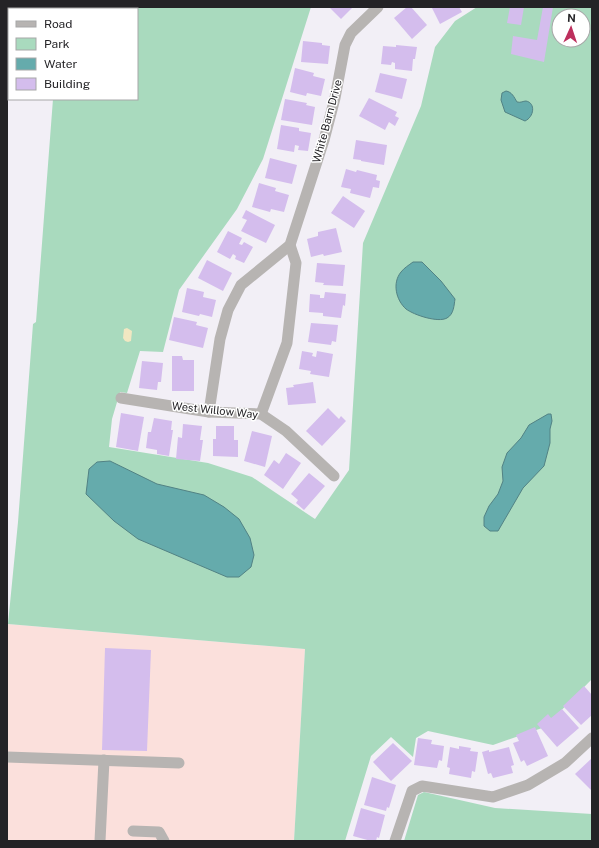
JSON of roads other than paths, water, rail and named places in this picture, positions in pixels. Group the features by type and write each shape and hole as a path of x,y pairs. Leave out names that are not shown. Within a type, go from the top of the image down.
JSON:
{"street":[{"name":"White Barn Drive","path":"290,245 324,140 335,98 345,46 351,33 378,7"},
{"path":"209,412 220,339 228,310 241,285 290,245 296,263 287,343 261,414"},
{"name":"West Willow Way","path":"121,398 209,412 261,414 286,431 334,476"},
{"path":"395,841 412,791 422,786 493,797 528,785 566,763 592,738"},
{"path":"7,757 179,763"},
{"path":"100,841 104,760"},
{"path":"133,831 159,832 164,841"}],"water":[{"path":"506,91 514,97 517,102 526,101 531,104 533,110 528,119 525,121 505,112 501,100 502,93"},
{"path":"413,262 422,262 441,281 455,299 452,312 447,318 438,320 420,316 406,309 400,301 396,291 398,276"},
{"path":"548,414 551,414 552,421 550,429 550,443 544,466 523,488 498,531 490,531 484,526 484,517 489,506 498,494 503,481 502,467 507,453 521,438 529,425"},
{"path":"110,461 157,484 204,495 224,507 239,519 250,538 254,555 251,567 239,577 227,577 138,539 114,521 86,494 89,469 97,462"}]}
